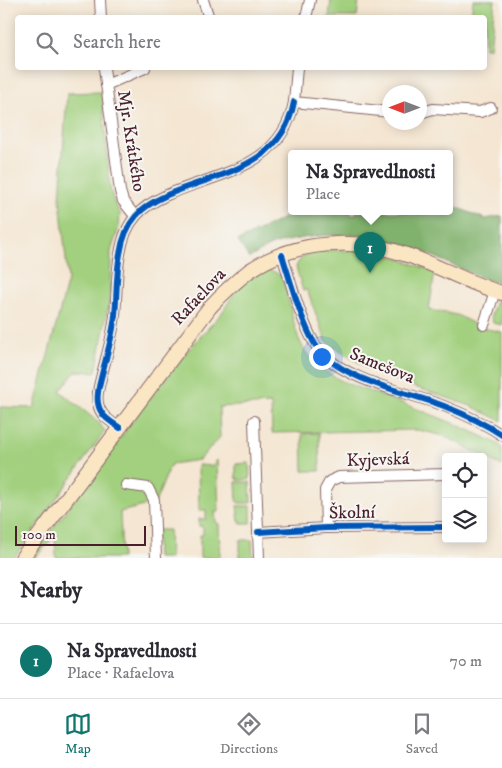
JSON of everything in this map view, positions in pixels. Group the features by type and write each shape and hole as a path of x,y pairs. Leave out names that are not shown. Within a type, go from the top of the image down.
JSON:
{"main road":[{"name":"Rafaelova","path":"22,558 210,307 250,271 282,255 306,247 353,243 412,256 499,292"}],"street":[{"path":"100,0 101,15"},
{"path":"204,0 208,15"},
{"path":"307,15 310,0"},
{"name":"Mjr. Krátkého","path":"104,70 120,191 123,201 135,216"},
{"path":"106,85 140,70"},
{"path":"120,428 101,413 97,402 97,394 115,316 120,254 124,237 135,216 154,201 238,170 259,158 272,147 287,125 294,102 297,70"},
{"path":"294,102 382,111"},
{"path":"427,111 433,109 480,112 491,108"},
{"name":"Samešova","path":"282,255 309,330 319,350 329,360 352,373 444,406 480,422 502,435"},
{"name":"Rafaelova","path":"484,324 499,292"},
{"path":"254,421 259,558"},
{"name":"Kyjevská","path":"326,528 325,490 330,481 340,477 442,474"},
{"path":"126,484 148,488 154,500 156,558"},
{"name":"Školní","path":"258,532 326,528 442,526"}],"green space":[{"path":"331,0 359,0 357,15 329,15"},
{"path":"473,0 495,0 490,48 487,48 487,15 471,15"},
{"path":"102,92 110,188 120,214 119,227 111,251 110,296 96,372 76,371 60,391 98,422 105,431 14,558 0,558 0,407 34,408 68,280 60,199 67,93"},
{"path":"453,206 485,219 502,216 502,284 475,275 412,247 383,239 352,235 304,238 273,245 249,258 238,241 290,215 453,215"},
{"path":"328,250 365,251 395,257 435,272 429,310 457,315 482,328 502,332 502,421 471,406 371,370 326,341 307,290 303,291 296,267 305,256 314,252"},
{"path":"264,270 278,274 284,286 302,346 313,361 322,369 350,384 446,420 500,445 502,448 502,466 487,458 487,453 477,453 444,436 418,430 272,433 271,404 219,407 220,437 199,460 171,464 155,503 120,512 122,558 56,558 55,536 33,558 144,406 189,349 221,314 239,286"},
{"path":"502,299 502,325 493,323 491,316 496,301"},
{"path":"319,433 320,471 303,471 302,434"},
{"path":"217,460 219,512 215,512 216,522 219,524 220,558 200,558 200,535 203,535 203,527 199,526 199,519 206,519 206,510 199,510 198,465 212,466"},
{"path":"249,463 250,479 238,480 236,478 236,464"},
{"path":"236,482 250,482 251,503 237,502"},
{"path":"237,506 251,506 251,523 241,523 239,521"},
{"path":"156,530 169,530 170,558 157,558"},
{"path":"240,540 252,540 253,558 240,558"}],"cycle path":[{"path":"120,428 103,415 99,408 98,396 114,322 121,249 130,224 143,209 159,199 245,165 262,155 276,141 287,124 294,102"},
{"path":"282,255 308,332 320,351 331,361 361,378 459,412 502,435"},
{"path":"258,532 326,528 442,527"}],"place":[{"name":"Na Spravedlnosti","path":"370,273"}]}
